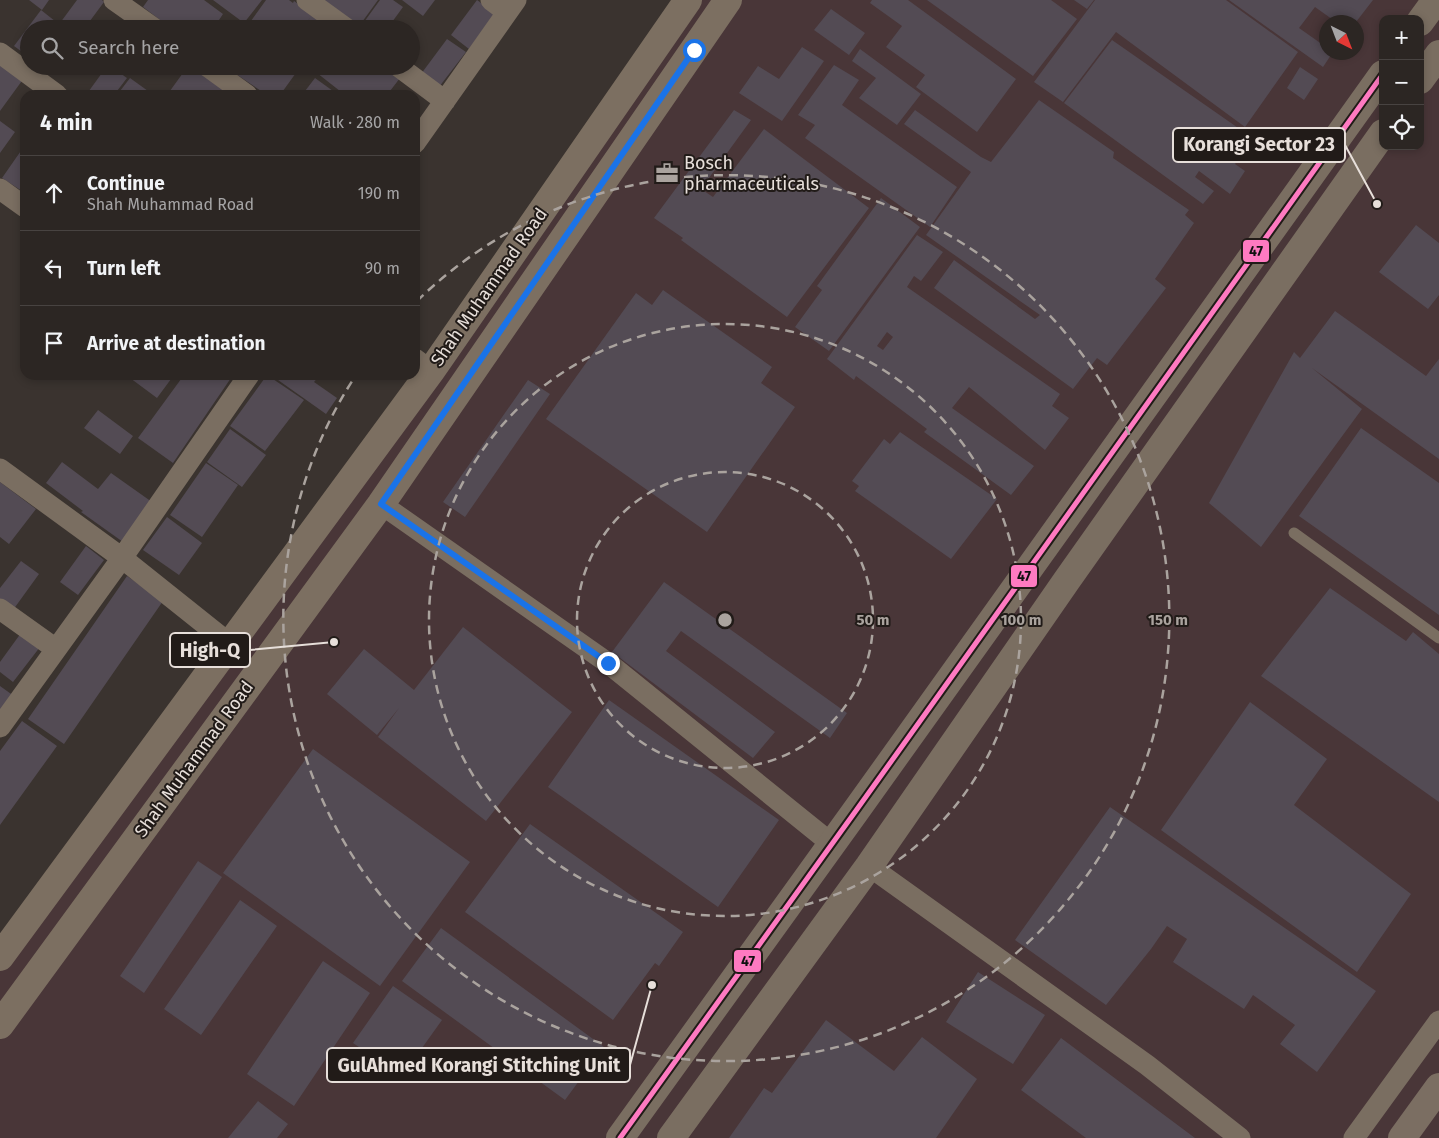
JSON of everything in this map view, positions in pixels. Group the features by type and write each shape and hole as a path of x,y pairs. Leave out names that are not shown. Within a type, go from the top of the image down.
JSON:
{"main road":[{"name":"Shah Muhammad Road","path":"423,365 640,69 688,0"},
{"name":"Shah Muhammad Road","path":"0,1025 381,504 728,0"},
{"name":"Shah Muhammad Road","path":"0,958 231,645 413,380"},
{"path":"1402,1138 1439,1087"}],"street":[{"path":"114,0 142,20"},
{"path":"307,0 334,20"},
{"path":"1424,16 1436,0"},
{"path":"420,136 445,101 505,4"},
{"path":"666,30 667,42 673,51 684,54 694,50"},
{"path":"0,53 20,68"},
{"path":"1424,75 1439,54"},
{"path":"640,69 650,64 660,66 668,74 670,84"},
{"path":"30,75 50,90"},
{"path":"220,75 241,90"},
{"path":"410,75 445,101"},
{"path":"620,1138 1379,80"},
{"path":"671,1138 869,866 1062,588 1379,139"},
{"path":"0,189 20,203"},
{"path":"0,727 122,558 246,380"},
{"path":"0,469 122,558 231,645"},
{"path":"381,504 608,663 832,844"},
{"path":"0,609 56,650"},
{"path":"855,812 889,837"},
{"path":"869,866 1147,1065 1240,1138"},
{"path":"1354,1138 1439,1021"}],"lane":[{"path":"1294,533 1439,638"}],"shaded area":[{"path":"697,0 1439,0 1439,1138 0,1138 0,966"}],"building":[{"path":"29,0 49,0 42,10"},
{"path":"77,0 102,0 104,2 91,20 62,20"},
{"path":"148,0 204,0 223,14 219,20 160,20 143,7"},
{"path":"213,0 262,0 246,20 240,20"},
{"path":"266,0 289,0 293,3 294,1 321,20 309,20 310,18 309,20 252,20"},
{"path":"322,0 378,0 364,20 346,20"},
{"path":"380,0 393,0 403,7 394,20 366,20"},
{"path":"402,0 435,0 423,16"},
{"path":"477,0 495,13 469,49 451,35"},
{"path":"872,0 908,0 1016,79 977,132 916,87 925,75 886,47 902,26 870,3"},
{"path":"927,0 1051,0 1077,19 1033,76"},
{"path":"1074,0 1094,0 1087,9"},
{"path":"1095,0 1226,0 1298,52 1245,127 1116,32 1063,102 1034,82"},
{"path":"1229,0 1373,0 1361,15 1326,15 1315,7 1299,28 1319,42 1319,60 1328,60 1323,67"},
{"path":"831,9 865,33 849,55 814,30"},
{"path":"41,10 54,20 34,20"},
{"path":"20,38 20,50 14,46"},
{"path":"447,39 466,52 439,87 421,74"},
{"path":"1112,40 1254,139 1235,164 1245,171 1230,194 1199,171 1195,177 1214,191 1203,204 1064,103"},
{"path":"802,47 824,61 782,121 739,93 758,66 779,79"},
{"path":"860,49 921,94 897,125 859,98 876,78 852,61"},
{"path":"0,62 24,78 0,111"},
{"path":"834,65 859,80 842,105 957,187 930,227 805,138 815,125 798,115"},
{"path":"1300,67 1318,79 1304,100 1287,88"},
{"path":"100,75 123,75 127,78 118,90 90,90"},
{"path":"181,75 209,75 228,90 171,90"},
{"path":"237,75 294,75 284,90 260,90"},
{"path":"320,75 396,75 400,78 391,90 339,90"},
{"path":"130,78 147,90 121,90"},
{"path":"315,78 332,90 306,90"},
{"path":"1039,100 1114,152 1113,158 1189,210 1185,215 1194,223 1155,279 1166,288 1107,365 1097,358 1073,389 934,288 954,260 1035,319 1040,315 926,235 971,172 904,124 915,110 981,157 991,162"},
{"path":"734,110 751,120 701,189 713,197 764,129 869,208 787,317 681,240 683,238 654,218"},
{"path":"0,121 15,132 0,153"},
{"path":"20,152 20,190 2,178"},
{"path":"881,198 920,227 829,351 795,327 822,290 817,286"},
{"path":"1416,225 1439,243 1439,295 1428,309 1379,272"},
{"path":"917,235 943,252 921,281 914,276 907,287 1060,394 1052,406 1069,418 1045,450 969,387 952,408 1034,466 1011,495 924,432 927,429 856,376 854,380 827,359","holes":["887,332 893,337 883,350 877,346"]},
{"path":"663,290 772,367 761,383 795,407 707,532 546,419 636,293 652,305"},
{"path":"1335,311 1426,376 1439,359 1439,459 1312,368 1362,409 1261,547 1209,503 1294,352 1300,358"},
{"path":"133,380 170,380 157,398"},
{"path":"180,380 230,380 173,463 138,438"},
{"path":"263,380 274,380 304,400 265,451 230,426"},
{"path":"278,380 316,380 314,382 337,398 326,414"},
{"path":"528,380 550,394 465,517 443,502"},
{"path":"98,410 133,436 120,454 84,428"},
{"path":"1361,428 1439,483 1439,615 1299,516"},
{"path":"230,429 266,455 242,487 207,462"},
{"path":"900,432 997,499 951,559 855,491 859,486 852,481 884,439 890,444"},
{"path":"62,462 98,489 111,473 152,502 123,542 81,512 83,511 46,483"},
{"path":"206,463 238,485 202,537 170,515"},
{"path":"0,482 36,509 9,544 0,537"},
{"path":"167,517 202,543 179,575 143,550"},
{"path":"86,546 104,560 78,595 60,582"},
{"path":"21,561 39,574 13,610 0,600 0,588"},
{"path":"127,576 163,601 64,744 28,719"},
{"path":"664,582 847,713 830,738 681,631 666,651 775,732 753,758 612,652"},
{"path":"1330,588 1406,641 1413,632 1439,654 1439,802 1261,676"},
{"path":"463,627 572,712 486,821 378,737 399,708 377,735 327,694 364,649 414,690"},
{"path":"21,633 40,647 13,682 0,672 0,662"},
{"path":"0,686 14,696 0,714"},
{"path":"609,700 779,820 718,907 548,787"},
{"path":"1250,702 1327,759 1294,805 1411,894 1357,972 1161,830"},
{"path":"22,721 57,746 0,825 0,751"},
{"path":"313,749 470,862 380,986 223,873"},
{"path":"1110,807 1376,991 1317,1072 1280,1044 1295,1025 1253,995 1244,1009 1173,962 1187,939 1167,926 1106,1005 1015,940"},
{"path":"530,824 683,932 659,966 655,963 613,1020 465,912"},
{"path":"198,861 222,877 144,993 120,976"},
{"path":"240,900 277,926 201,1035 164,1009"},
{"path":"441,928 604,1047 565,1100 402,981"},
{"path":"323,961 370,993 294,1106 247,1074"},
{"path":"978,972 1045,1015 1013,1064 946,1022"},
{"path":"393,986 442,1020 402,1076 353,1043"},
{"path":"826,1020 894,1071 922,1037 977,1079 936,1138 729,1138 764,1088 772,1093"},
{"path":"1061,1038 1195,1138 1086,1138 1021,1090"},
{"path":"258,1101 288,1124 277,1138 228,1138"}],"transit line":[{"name":"47","path":"620,1138 1379,80"}],"place":[{"name":"Bosch pharmaceuticals","path":"667,173"},
{"name":"Korangi Sector 23","path":"1377,204"},
{"name":"High-Q","path":"334,642"},
{"name":"GulAhmed Korangi Stitching Unit","path":"652,985"}],"route":[{"path":"608,663 381,504 694,50"}]}
